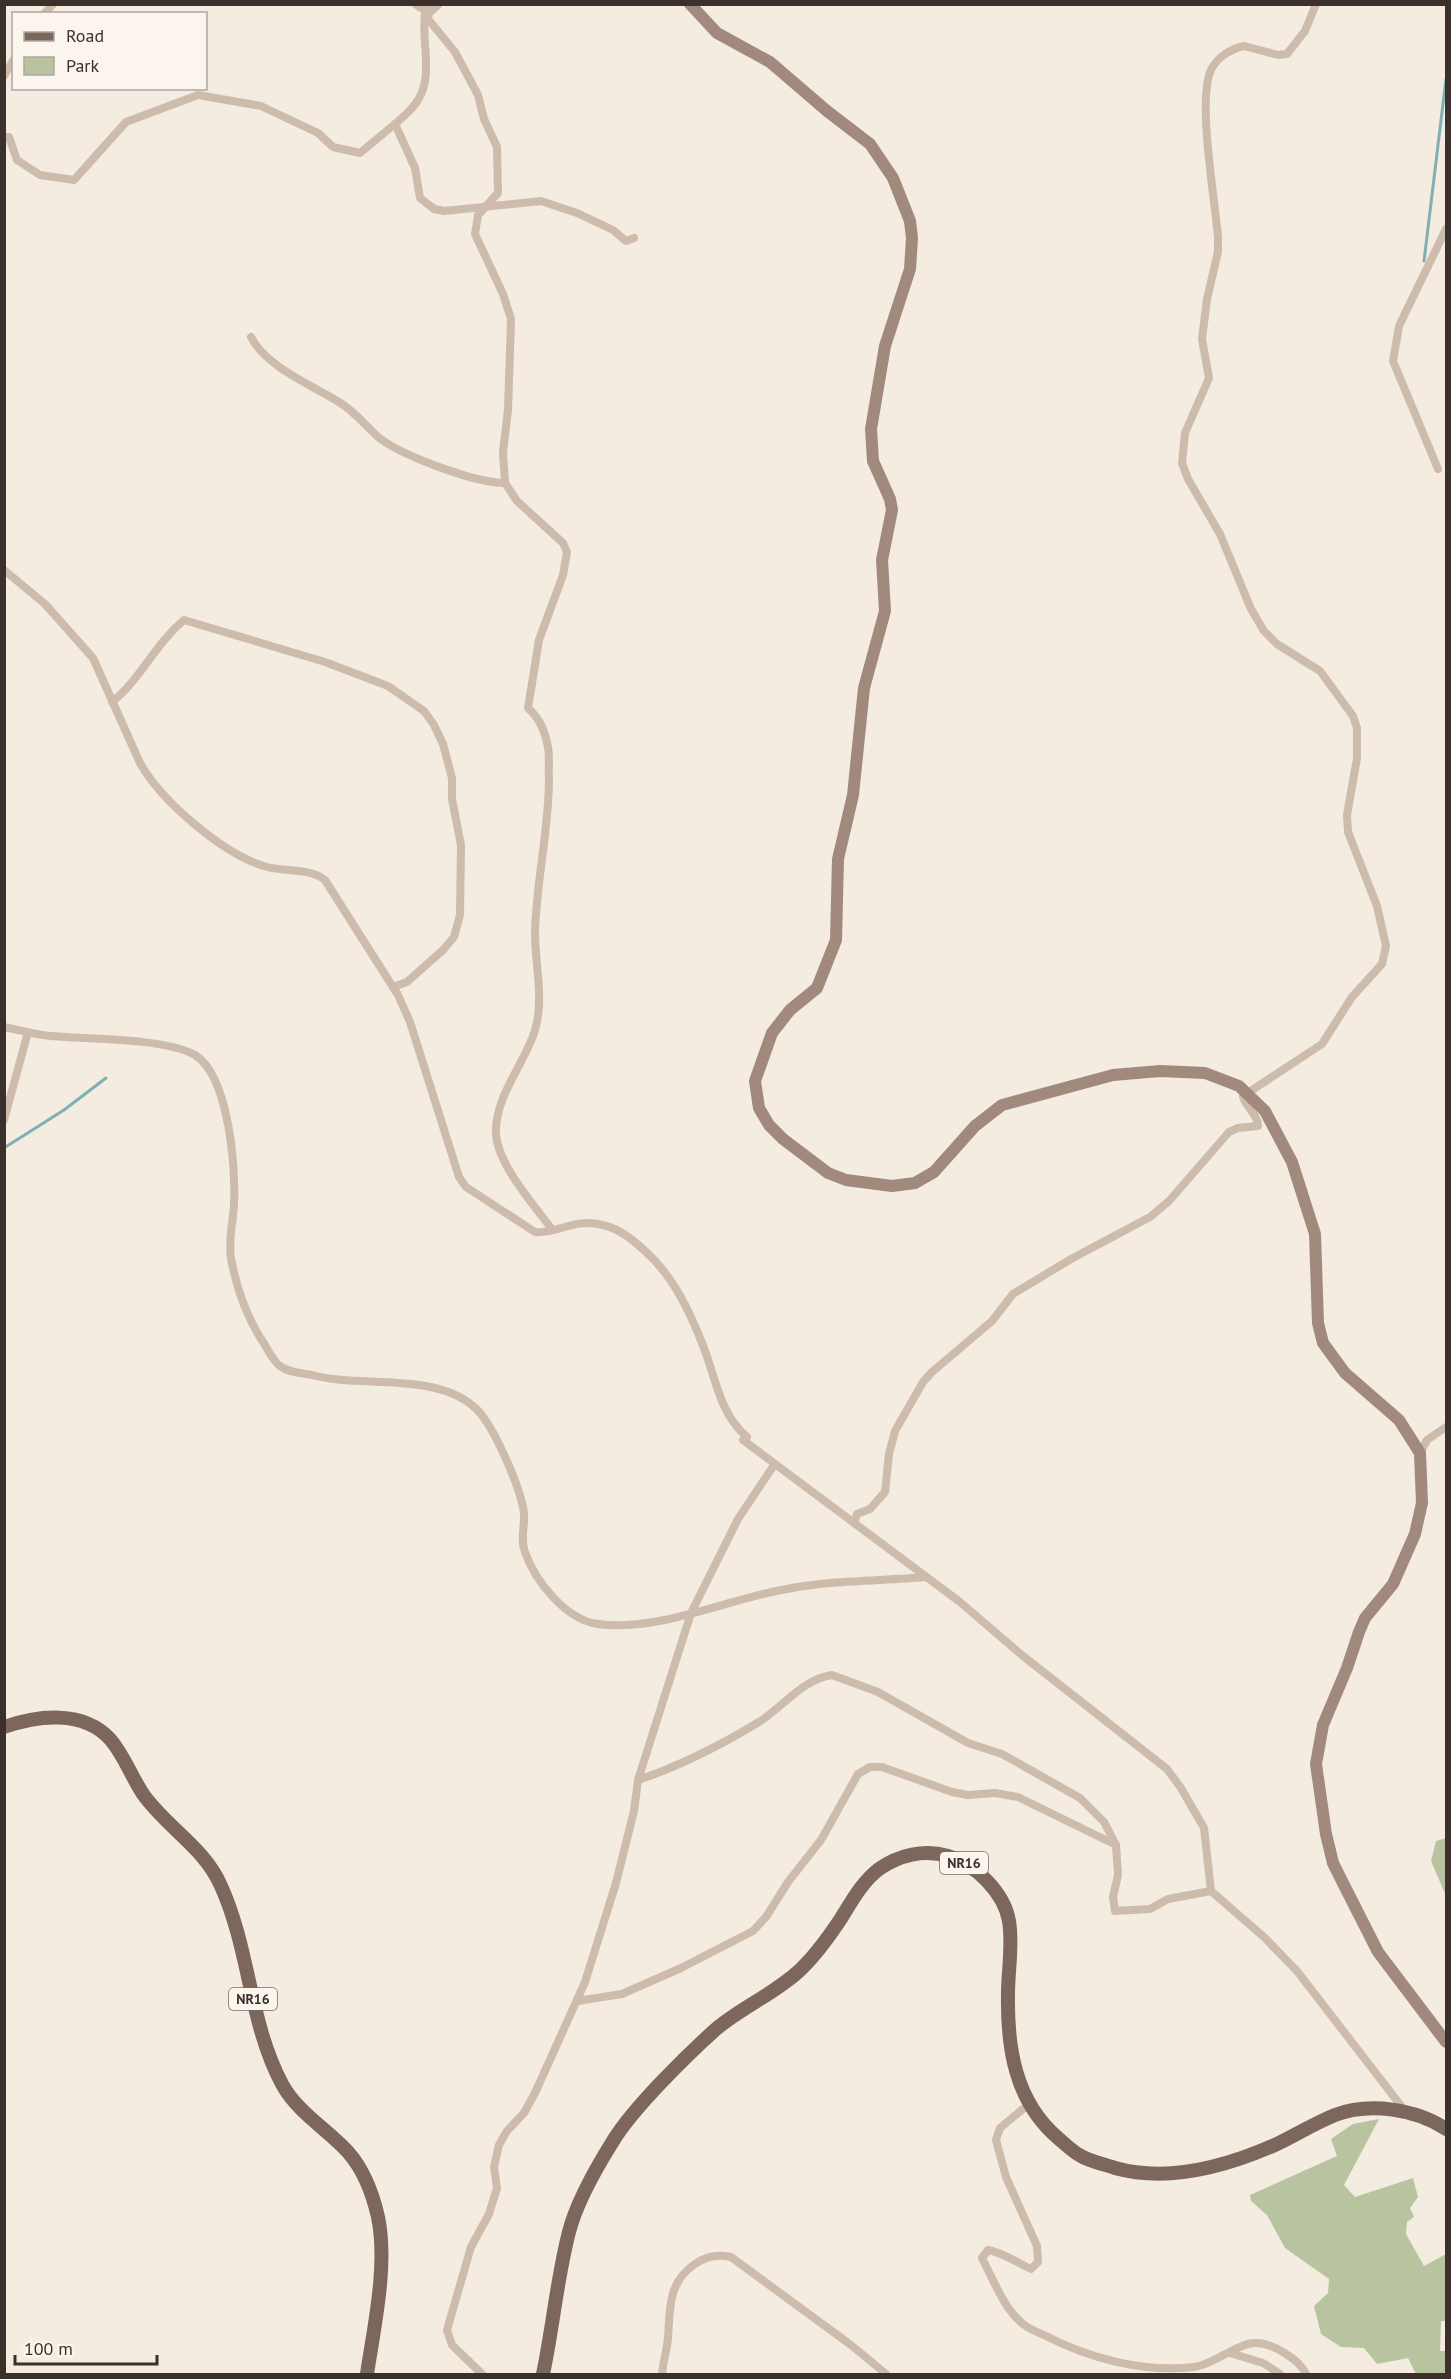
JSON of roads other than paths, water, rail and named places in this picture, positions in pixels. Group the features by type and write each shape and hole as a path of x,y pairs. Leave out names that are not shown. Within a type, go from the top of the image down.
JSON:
{"main road":[{"path":"690,4 717,33 770,62 870,144 893,178 910,221 912,238 910,269 885,346 871,429 873,461 890,499 892,510 882,560 884,617 864,688 853,795 837,866 836,940 816,988 786,1014 765,1048 754,1090 763,1118 789,1144 828,1173 846,1180 892,1186 925,1178 946,1161 987,1115 1002,1105 1113,1075 1160,1071 1205,1073 1227,1080 1247,1091 1265,1111 1292,1162 1315,1234 1318,1323 1323,1343 1345,1373 1399,1420 1420,1453 1422,1503 1415,1534 1393,1584 1362,1625 1326,1718 1316,1764 1326,1833 1334,1863 1345,1887 1378,1952 1446,2042"},
{"name":"NR16","path":"4,1727 33,1720 64,1718 87,1722 110,1739 154,1808 193,1844 214,1872 238,1930 260,2031 283,2085 298,2105 350,2154 372,2195 378,2219 381,2247 378,2304 367,2374"},
{"name":"NR16","path":"543,2374 570,2229 614,2138 654,2092 718,2028 781,1986 800,1970 823,1945 860,1887 892,1861 909,1854 945,1855 971,1866 985,1879 1003,1904 1009,1918 1011,1936 1008,2029 1015,2075 1029,2104 1045,2127 1079,2156 1120,2169 1165,2173 1191,2172 1228,2163 1275,2145 1337,2114 1370,2110 1406,2112 1433,2121 1446,2129"}],"street":[{"path":"4,137 9,137 17,160 40,175 74,180 126,122 198,95 261,106 318,133 333,147 360,153 395,124 419,100 426,72 424,22 428,6 421,8 415,4"},
{"path":"439,4 429,13 428,19 466,71 497,147 498,193 478,215 477,239 501,288 511,319 508,410 503,452 505,483 517,501 559,539 567,552 563,575 539,640 528,708 540,719 548,748 549,801 535,934 539,1003 535,1033 507,1091 496,1124 496,1137 505,1160 521,1188 551,1228"},
{"path":"854,1523 857,1514 870,1509 885,1492 893,1437 922,1382 992,1321 1013,1294 1071,1259 1145,1221 1169,1201 1229,1132 1238,1128 1258,1126 1258,1120 1244,1102 1243,1096 1247,1091 1281,1073 1322,1044 1352,997 1382,964 1386,946 1377,906 1348,832 1347,815 1356,769 1358,733 1353,716 1320,671 1278,644 1264,631 1251,609 1220,534 1188,480 1182,464 1185,433 1209,378 1202,339 1207,298 1218,252 1206,98 1210,72 1221,57 1236,48 1250,46 1278,55 1287,54 1305,32 1316,4"},
{"path":"4,76 12,63"},
{"path":"395,124 415,168 420,198 434,209 442,211 526,201 555,204 613,230 626,242 634,238"},
{"path":"1438,469 1393,360 1399,326 1446,229"},
{"path":"251,337 260,349 285,369 346,407 378,437 452,473 493,483 505,483"},
{"path":"4,570 45,604 78,639 99,668 140,763 149,780 168,802 196,825 249,860 282,871 316,874 324,879 393,987 410,1022 462,1181 473,1194 509,1213 535,1232 575,1223 599,1224 629,1236 663,1267 684,1301 704,1348 715,1387 734,1426 747,1437 743,1440 926,1577 1173,1776 1204,1828 1211,1891 1272,1945 1297,1971 1406,2112"},
{"path":"112,702 129,689 145,662 170,631 184,620 325,662 368,678 388,686 424,711 443,744 452,778 452,799 461,845 460,915 454,937 443,950 407,982 393,987"},
{"path":"4,1027 28,1032 150,1044 193,1054 198,1058 220,1092 228,1118 234,1190 231,1261 246,1313 280,1366 324,1379 380,1380 431,1388 471,1404 484,1420 510,1467 524,1510 522,1547 545,1590 576,1616 598,1624 626,1624 691,1613 794,1587 926,1577"},
{"path":"4,1120 28,1032"},
{"path":"1420,1453 1427,1440 1446,1427"},
{"path":"482,2374 449,2340 447,2330 471,2247 489,2214 497,2188 495,2167 501,2141 524,2113 577,2001 616,1883 634,1811 638,1780 691,1613 738,1519 774,1465"},
{"path":"638,1780 672,1768 729,1740 760,1721 804,1687 832,1675 878,1692 968,1743 1002,1754 1071,1792 1104,1822 1116,1845 1118,1875 1113,1903 1117,1911 1150,1910 1168,1899 1211,1891"},
{"path":"577,2001 622,1994 681,1968 753,1930 766,1917 788,1882 821,1840 858,1774 870,1767 882,1767 952,1792 968,1795 995,1793 1018,1797 1116,1845"},
{"path":"1029,2104 1000,2128 996,2140 1006,2177 1037,2246 1038,2262 1031,2269 1013,2261 1005,2253 988,2250 982,2258 1002,2297 1023,2324 1061,2344 1105,2360 1152,2367 1196,2367 1253,2343 1279,2350 1301,2363 1306,2374"},
{"path":"662,2374 669,2307 676,2283 685,2270 701,2260 719,2255 731,2256 886,2374"},
{"path":"1230,2353 1263,2363 1280,2374"}],"waterway":[{"path":"1424,261 1446,79"},
{"path":"4,1148 64,1110 106,1078"}]}
